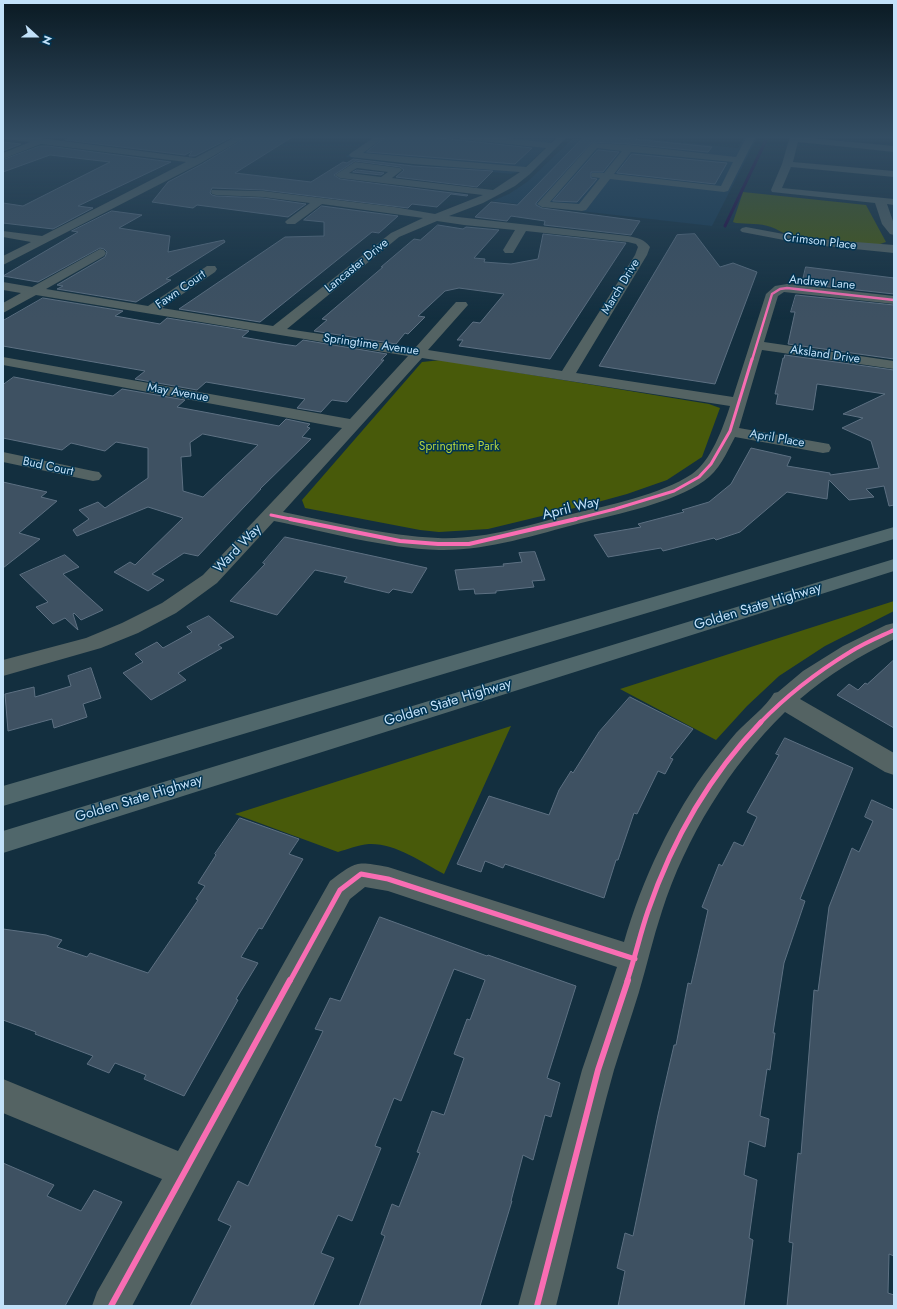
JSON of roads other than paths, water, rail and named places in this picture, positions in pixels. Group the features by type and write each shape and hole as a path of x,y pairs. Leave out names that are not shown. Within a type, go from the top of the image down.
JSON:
{"highway":[{"path":"3,796 894,533"},
{"name":"Golden State Highway","path":"3,842 894,565"}],"street":[{"path":"3,254 38,239 121,197"},
{"path":"287,197 394,210 492,225 522,227 510,250"},
{"name":"Lancaster Drive","path":"276,331 388,240 406,229 486,197"},
{"path":"548,197 542,204 582,208 591,197"},
{"path":"843,197 894,202"},
{"path":"291,222 320,201"},
{"path":"880,201 888,224 894,232"},
{"name":"March Drive","path":"522,227 628,239 640,242 644,247 567,375"},
{"name":"Crimson Place","path":"746,230 805,241 894,249"},
{"path":"3,234 38,239"},
{"path":"3,261 38,239"},
{"path":"3,309 100,253"},
{"name":"Fawn Court","path":"151,310 211,269"},
{"name":"Springtime Avenue","path":"3,286 276,331 567,375 738,403"},
{"name":"Andrew Lane","path":"765,317 772,294 780,289 787,288 894,300"},
{"name":"Ward Way","path":"4,664 93,643 130,628 169,608 210,579 354,424 461,305"},
{"name":"April Way","path":"270,515 400,541 438,544 469,544 593,515 674,491 699,477 703,473 711,464 730,431 765,317"},
{"name":"Aksland Drive","path":"756,344 894,365"},
{"name":"May Avenue","path":"3,361 354,424"},
{"name":"April Place","path":"730,431 823,448"},
{"name":"Bud Court","path":"3,457 93,476"},
{"path":"537,1306 599,1069 635,959 650,904 669,858 690,817 711,782 734,752 758,723 782,699 815,673 873,638 894,630"},
{"path":"782,699 894,765"},
{"path":"111,1306 340,890 361,874 388,879 635,959"},
{"path":"3,1096 184,1171"}],"waterway":[{"path":"725,226 739,197"}],"park label":[{"name":"Springtime Park","path":"459,447"}]}
